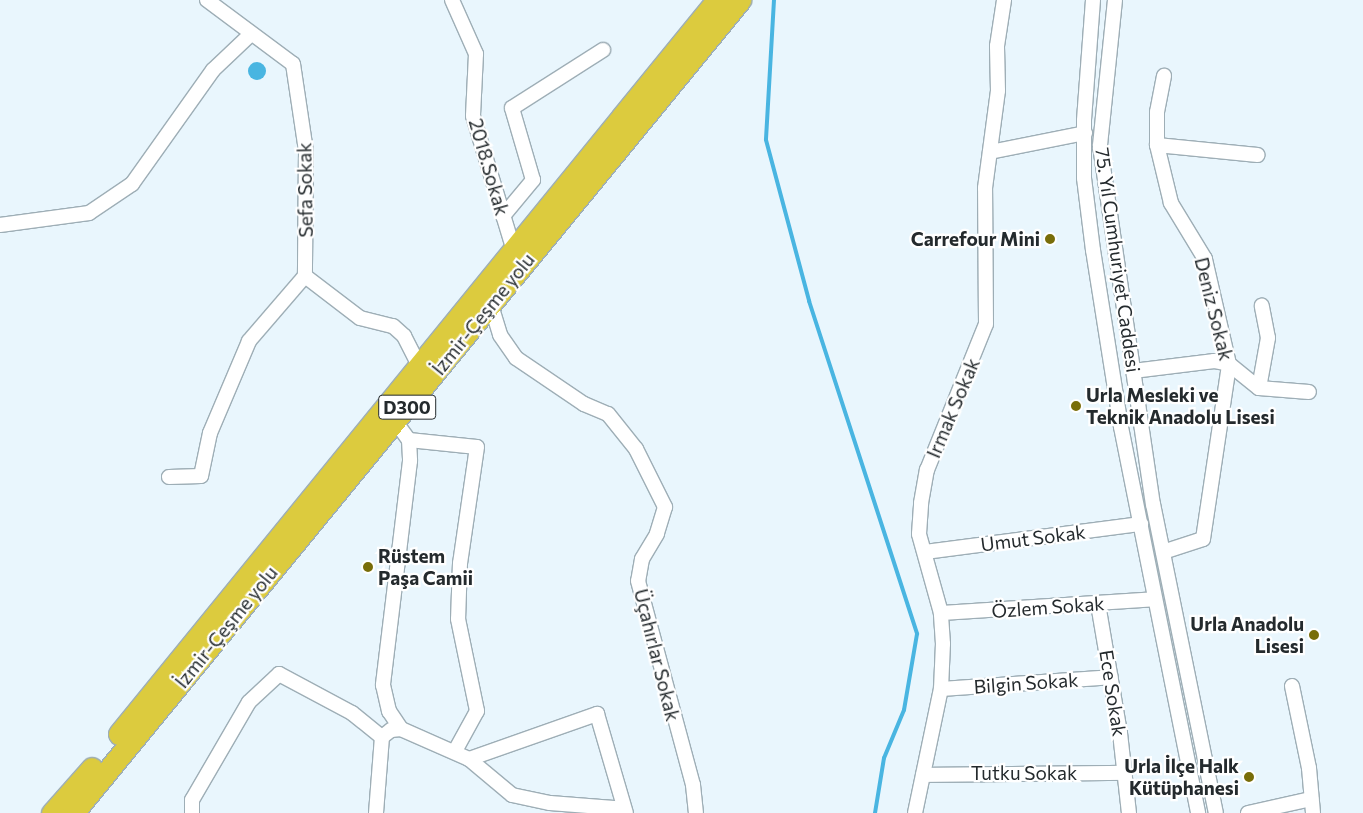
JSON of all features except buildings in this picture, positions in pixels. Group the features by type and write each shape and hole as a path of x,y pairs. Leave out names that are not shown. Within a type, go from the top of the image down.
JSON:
{"highway":[{"name":"İzmir-Çeşme yolu","path":"52,813 512,248 717,0"},
{"name":"İzmir-Çeşme yolu","path":"73,813 740,0"}],"street":[{"name":"Sefa Sokak","path":"207,0 293,64 306,151 305,276"},
{"name":"2018.Sokak","path":"452,0 476,54 473,116 512,248"},
{"name":"Irmak Sokak","path":"915,813 941,689 941,613 919,534 927,470 986,324 985,188 998,91 997,46 1004,0"},
{"name":"75. Yıl Cumhuriyet Caddesi","path":"1093,0 1084,178 1093,250 1121,427 1198,813"},
{"name":"75. Yıl Cumhuriyet Caddesi","path":"1114,0 1100,146 1133,371 1163,552 1216,813"},
{"path":"0,226 89,214 132,184 212,70 252,34"},
{"path":"503,216 533,180 512,108 603,50"},
{"name":"Deniz Sokak","path":"1163,552 1204,539 1229,364 1205,260 1171,204 1157,145 1157,112 1164,76"},
{"path":"990,152 1085,133"},
{"path":"1157,145 1258,155"},
{"path":"169,477 201,476 210,433 249,340 305,276 360,318 393,326 404,336 418,363"},
{"name":"Üçahırlar Sokak","path":"491,305 500,335 516,358 584,404 608,414 636,450 665,507 657,534 642,559 638,580 693,785 696,813"},
{"path":"1259,388 1268,338 1262,306"},
{"path":"1133,371 1214,361 1229,364 1259,388 1309,392"},
{"path":"395,421 409,440 401,551 383,685 389,711 401,729"},
{"path":"409,440 477,447 460,563 458,619 477,711 455,751"},
{"name":"Umut Sokak","path":"925,552 1141,524"},
{"name":"Özlem Sokak","path":"941,613 1098,604 1155,598"},
{"name":"Ece Sokak","path":"1098,604 1111,677 1129,813"},
{"path":"192,813 192,800 249,702 279,674 352,713 382,737"},
{"name":"Bilgin Sokak","path":"941,689 1111,677"},
{"path":"1248,813 1312,806 1309,768 1292,686"},
{"path":"469,759 597,714 624,813"},
{"path":"376,813 382,737 391,730 401,729 455,751 469,759 512,796 550,803 614,808 624,813"},
{"name":"Tutku Sokak","path":"923,775 1125,774"}],"water":[{"path":"253,62 261,62 266,67 264,78 253,80 248,75 248,67"}],"waterway":[{"path":"774,0 766,140 809,301 917,634 904,710 884,758 875,813"}],"place":[{"name":"Carrefour Mini","path":"1050,239"},
{"name":"Urla Mesleki ve Teknik Anadolu Lisesi","path":"1076,406"},
{"name":"Rüstem Paşa Camii","path":"368,567"},
{"name":"Urla Anadolu Lisesi","path":"1314,635"},
{"name":"Urla İlçe Halk Kütüphanesi","path":"1249,777"}]}
